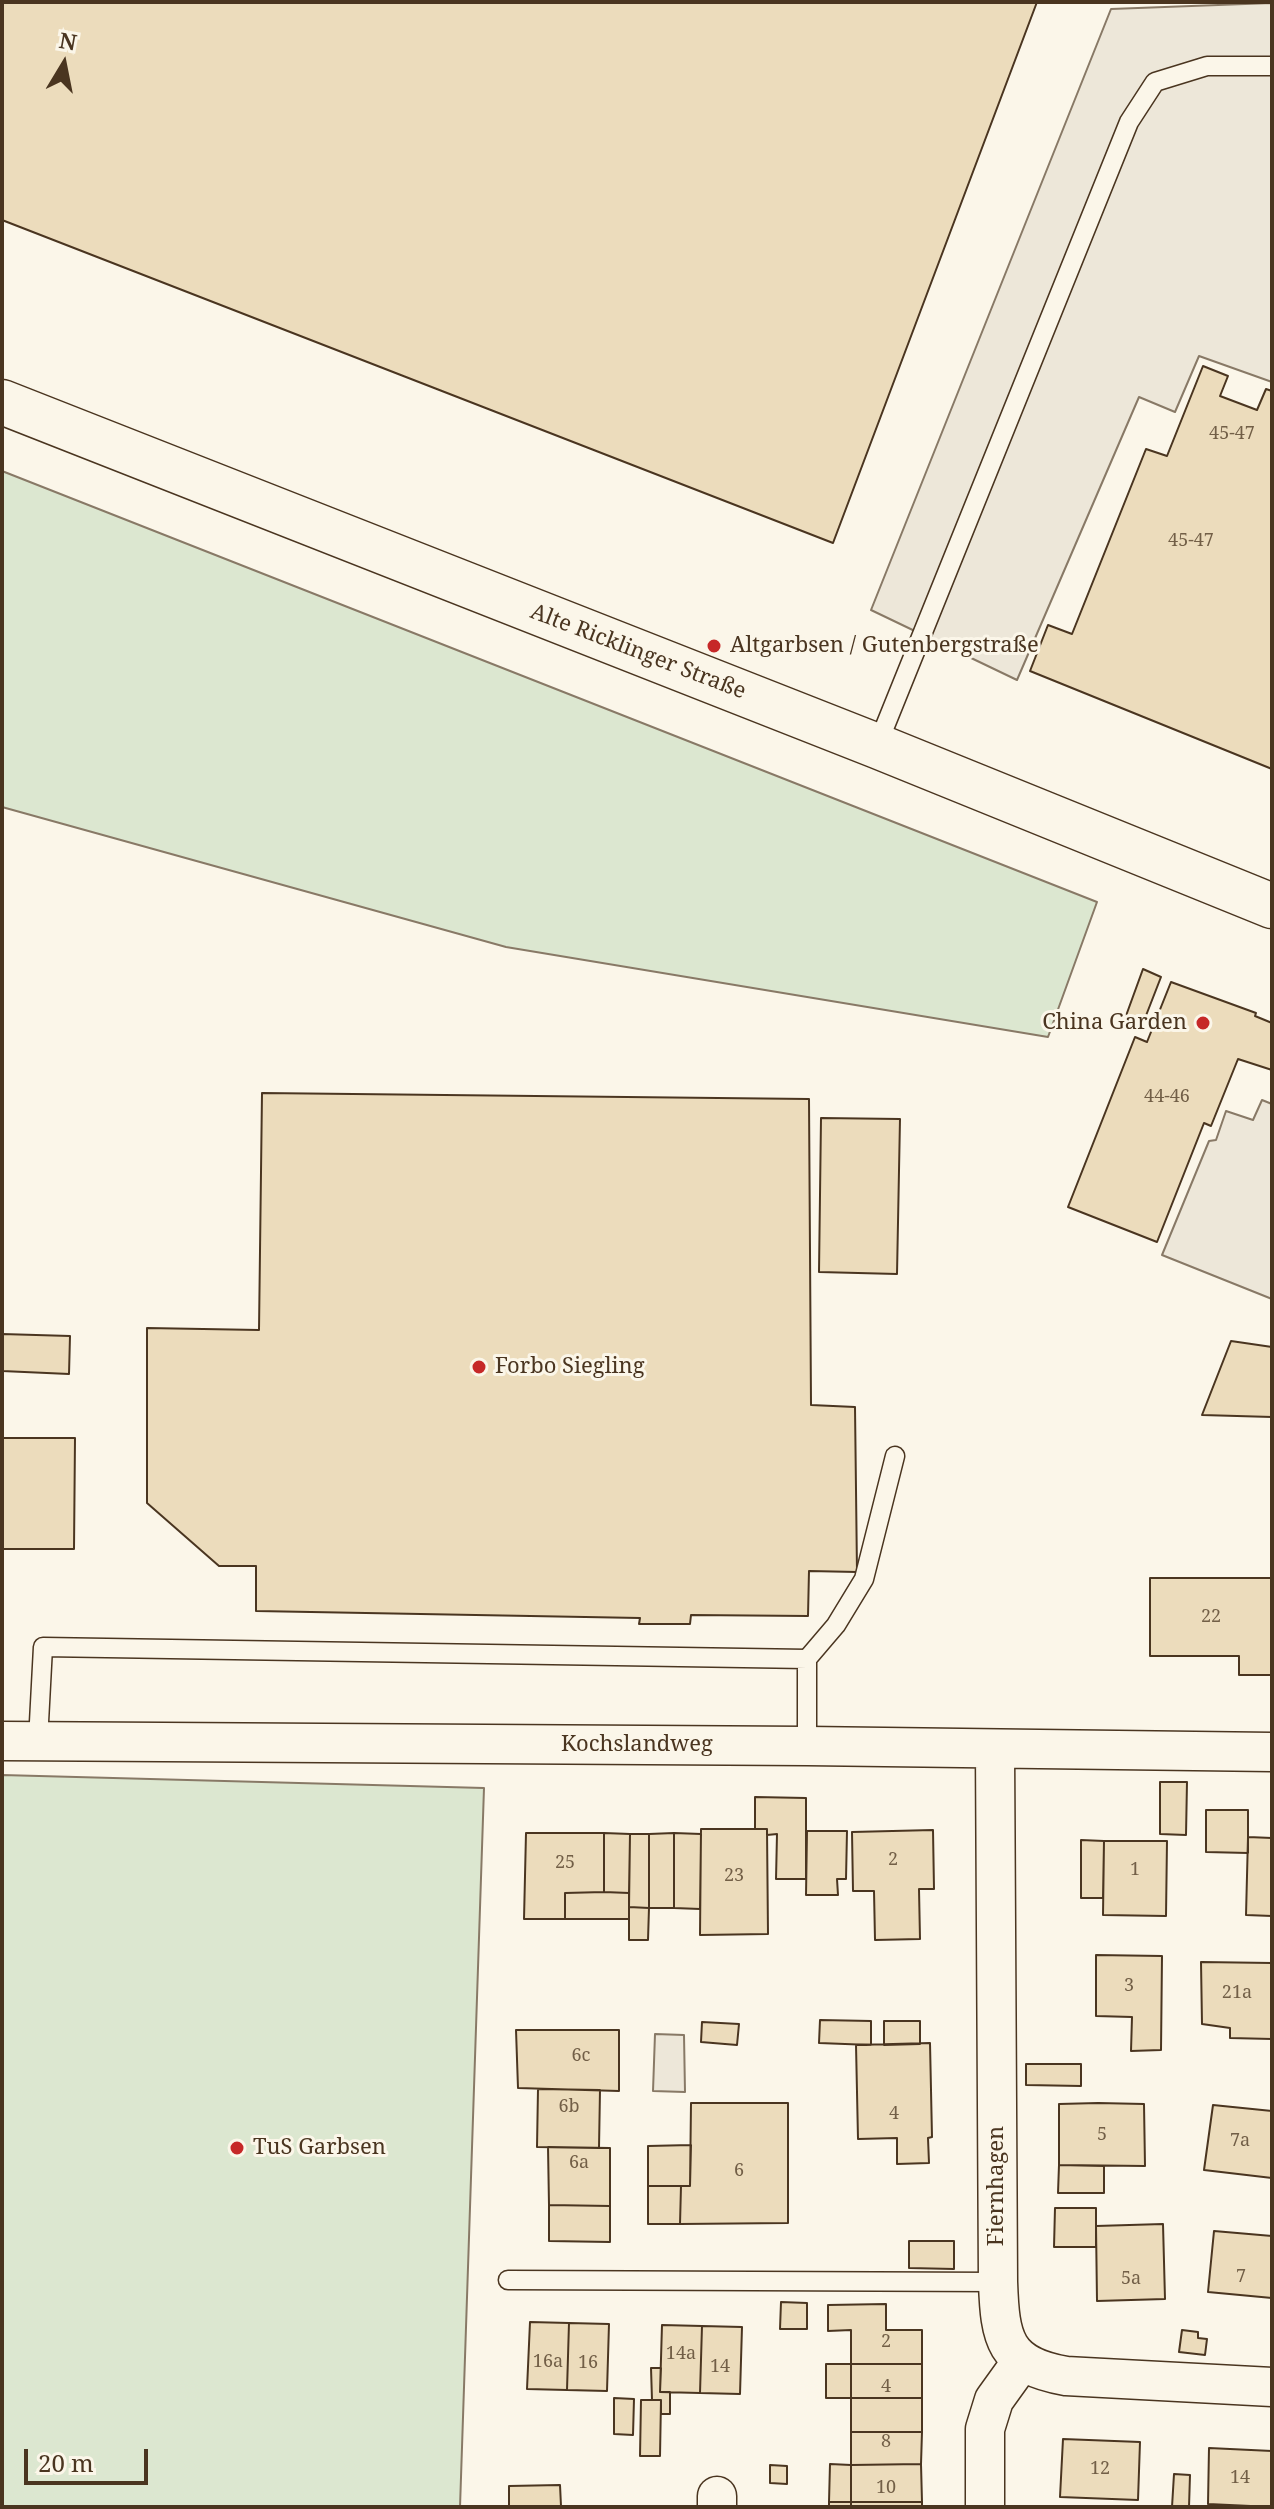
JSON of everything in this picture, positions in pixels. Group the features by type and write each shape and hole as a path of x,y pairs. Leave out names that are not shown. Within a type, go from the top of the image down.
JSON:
{"street":[{"name":"Alte Ricklinger Straße","path":"2,402 877,746 1272,906"},
{"name":"Kochslandweg","path":"20,1741 1272,1752"},
{"name":"Fiernhagen","path":"995,1750 998,2282 1002,2330 1014,2354 1022,2361"},
{"path":"985,2507 985,2429 994,2400 1022,2361 1042,2372 1066,2376 1272,2387"}],"lane":[{"path":"877,746 1129,122 1155,82 1207,66 1272,66"},
{"path":"807,1746 807,1659 836,1625 864,1579 895,1456"},
{"path":"20,1741 43,1647 807,1659"},
{"path":"508,2280 998,2282"}],"green space":[{"path":"2,471 1097,902 1048,1037 506,947 2,807"},
{"name":"TuS Garbsen","path":"2,1775 484,1788 460,2507 2,2507"}],"shaded area":[{"path":"1272,3 1272,382 1199,356 1175,412 1139,397 1017,680 871,610 1111,9"},
{"path":"1262,1100 1272,1104 1272,1299 1162,1255 1209,1141 1216,1140 1226,1111 1253,1120"},
{"path":"655,2034 684,2035 685,2092 653,2091"}],"building":[{"path":"2,2 1037,2 833,543 2,220"},
{"path":"1203,366 1228,376 1220,396 1257,410 1266,389 1272,391 1272,769 1030,671 1048,625 1072,634 1146,449 1167,456"},
{"path":"1143,969 1161,977 1140,1031 1123,1024"},
{"path":"1171,982 1256,1013 1255,1016 1272,1023 1272,1070 1238,1059 1211,1126 1204,1123 1157,1242 1068,1207 1135,1037 1147,1042"},
{"name":"Forbo Siegling","path":"262,1093 809,1099 811,1405 855,1407 857,1572 809,1571 808,1616 691,1615 690,1624 639,1624 640,1618 256,1611 256,1566 219,1566 147,1503 147,1328 259,1330"},
{"path":"821,1118 900,1119 897,1274 819,1272"},
{"path":"2,1334 70,1336 69,1374 2,1371"},
{"path":"1231,1341 1272,1347 1272,1417 1202,1415"},
{"path":"2,1438 75,1438 74,1549 2,1549"},
{"path":"1150,1578 1272,1578 1272,1675 1239,1675 1239,1656 1150,1656"},
{"path":"1160,1782 1187,1782 1186,1835 1160,1834"},
{"path":"755,1797 806,1798 806,1879 776,1879 777,1834 767,1835 767,1829 755,1829"},
{"path":"1206,1810 1248,1810 1248,1853 1206,1852"},
{"path":"701,1829 767,1829 768,1934 700,1935"},
{"path":"933,1830 934,1889 919,1889 920,1939 875,1940 874,1891 853,1891 852,1832"},
{"path":"807,1831 847,1831 846,1879 837,1879 838,1895 806,1895"},
{"path":"526,1833 604,1833 604,1892 565,1893 565,1919 524,1919"},
{"path":"604,1833 630,1834 629,1893 604,1892"},
{"path":"674,1833 674,1908 649,1908 649,1834"},
{"path":"674,1833 701,1834 700,1909 674,1908"},
{"path":"630,1834 649,1834 649,1908 629,1907"},
{"path":"1248,1837 1272,1838 1272,1916 1246,1915"},
{"path":"1081,1840 1104,1841 1103,1898 1081,1898"},
{"path":"1104,1841 1167,1841 1166,1916 1103,1915"},
{"path":"565,1893 629,1893 629,1919 565,1919"},
{"path":"629,1907 649,1908 648,1940 629,1940"},
{"path":"1096,1955 1162,1956 1161,2050 1131,2051 1132,2017 1096,2016"},
{"path":"1201,1962 1272,1963 1272,2039 1230,2038 1230,2028 1202,2024"},
{"path":"820,2020 871,2021 871,2045 819,2043"},
{"path":"884,2021 920,2021 920,2044 884,2045"},
{"path":"702,2022 739,2024 737,2045 701,2042"},
{"path":"516,2030 619,2030 619,2091 518,2088"},
{"path":"930,2043 932,2137 928,2138 929,2163 897,2164 897,2138 858,2139 856,2045"},
{"path":"1026,2064 1081,2064 1081,2086 1026,2085"},
{"path":"538,2089 600,2090 599,2148 537,2147"},
{"path":"691,2103 788,2103 788,2223 680,2224 681,2186 690,2186"},
{"path":"1059,2104 1144,2104 1145,2166 1059,2165"},
{"path":"1213,2105 1272,2111 1272,2178 1204,2170"},
{"path":"691,2145 690,2186 648,2186 648,2146"},
{"path":"548,2147 610,2148 610,2206 549,2205"},
{"path":"1059,2165 1104,2166 1104,2193 1058,2193"},
{"path":"648,2186 681,2186 680,2224 648,2224"},
{"path":"549,2205 610,2206 610,2242 549,2241"},
{"path":"1055,2208 1096,2208 1096,2247 1054,2247"},
{"path":"1163,2224 1165,2299 1097,2301 1096,2226"},
{"path":"1214,2231 1272,2236 1272,2298 1208,2292"},
{"path":"909,2241 954,2241 954,2269 909,2268"},
{"path":"781,2302 807,2303 807,2329 780,2329"},
{"path":"886,2304 886,2330 922,2330 922,2364 851,2364 851,2330 828,2331 828,2305"},
{"path":"530,2322 569,2323 567,2390 527,2389"},
{"path":"569,2323 609,2324 607,2391 567,2390"},
{"path":"662,2325 702,2326 700,2393 660,2392"},
{"path":"702,2326 742,2327 740,2394 700,2393"},
{"path":"1182,2330 1198,2332 1198,2338 1207,2339 1205,2355 1179,2352"},
{"path":"826,2364 851,2364 851,2398 826,2398"},
{"path":"851,2364 922,2364 922,2398 851,2398"},
{"path":"651,2368 661,2368 660,2392 670,2392 670,2414 661,2414 661,2400 652,2400"},
{"path":"614,2398 634,2399 633,2435 614,2434"},
{"path":"851,2398 922,2398 922,2432 851,2432"},
{"path":"641,2400 661,2400 660,2456 640,2456"},
{"path":"851,2432 922,2432 921,2464 851,2465"},
{"path":"1063,2439 1140,2442 1138,2500 1060,2497"},
{"path":"1209,2448 1272,2451 1272,2507 1208,2504"},
{"path":"830,2464 851,2465 851,2502 829,2502"},
{"path":"921,2464 922,2502 851,2502 851,2465"},
{"path":"770,2465 787,2466 787,2484 770,2483"},
{"path":"1174,2474 1190,2475 1189,2507 1172,2507"},
{"path":"560,2485 561,2506 509,2506 509,2486"},
{"path":"829,2502 851,2502 851,2507 829,2507"},
{"path":"851,2502 922,2502 922,2507 851,2507"}],"place":[{"name":"Altgarbsen / Gutenbergstraße","path":"714,646"},
{"name":"China Garden","path":"1203,1023"},
{"name":"Forbo Siegling","path":"479,1367"},
{"name":"TuS Garbsen","path":"237,2148"}]}
